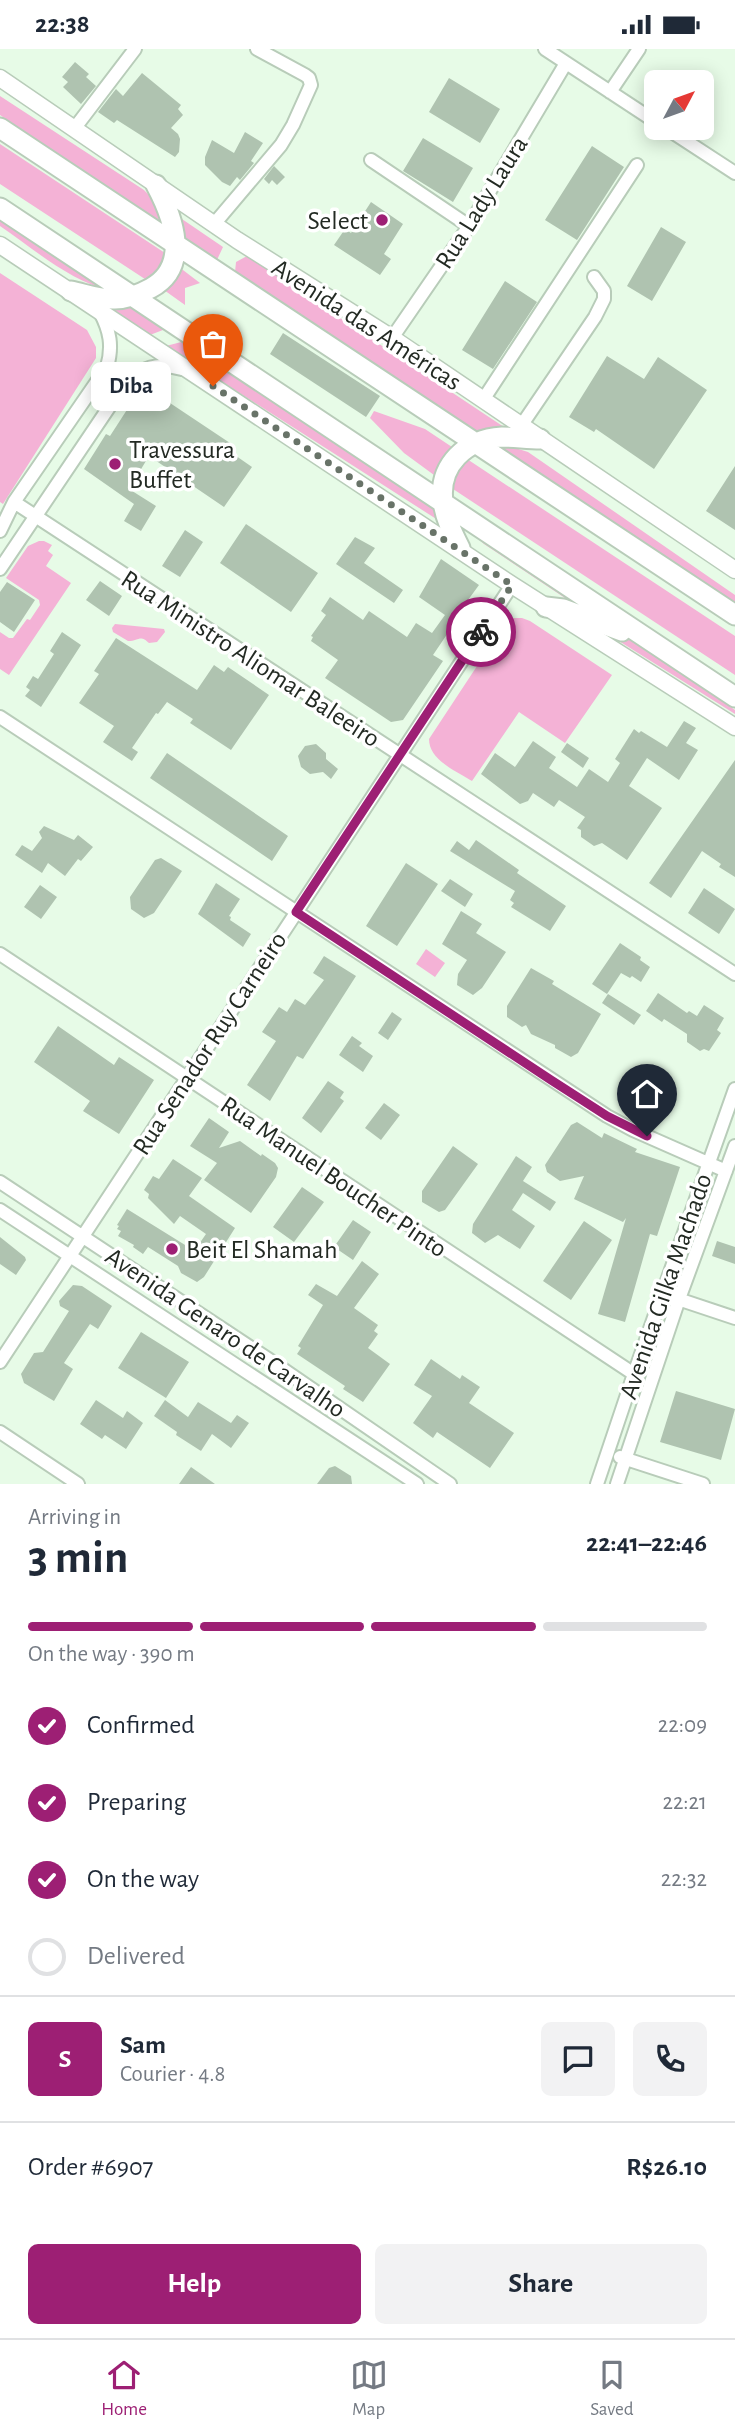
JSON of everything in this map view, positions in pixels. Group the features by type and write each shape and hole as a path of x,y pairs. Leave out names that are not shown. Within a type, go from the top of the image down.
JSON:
{"highway":[{"name":"Avenida das Américas","path":"0,128 735,615"},
{"path":"71,291 116,300 133,296 158,284 165,276 175,257 176,246 166,204 156,185"},
{"path":"0,208 735,697"},
{"path":"460,548 443,503 446,470 458,455 477,443 503,437 540,439"},
{"path":"546,607 563,609 615,629 642,635"}],"main road":[{"name":"Avenida das Américas","path":"0,78 156,185 392,338 735,570"},
{"path":"0,245 512,585 735,727"}],"street":[{"path":"74,129 135,49"},
{"path":"215,223 281,145 311,85 305,75 257,49"},
{"path":"545,49 644,114"},
{"path":"610,92 639,49"},
{"name":"Rua Lady Laura","path":"392,338 469,226 566,63"},
{"path":"684,140 735,173"},
{"path":"371,160 469,226"},
{"path":"483,400 637,165"},
{"path":"521,426 595,317 604,299 604,291 594,277"},
{"path":"0,531 14,502 107,367 111,340 108,326 98,309"},
{"path":"0,569 124,385 133,376 154,365 191,371"},
{"name":"Rua Ministro Aliomar Baleeiro","path":"14,502 735,974"},
{"name":"Rua Senador Ruy Carneiro","path":"0,1362 512,585"},
{"path":"0,717 607,1116 633,1131 708,1162 729,1174"},
{"name":"Rua Manuel Boucher Pinto","path":"0,954 634,1374"},
{"name":"Avenida Gilka Machado","path":"597,1484 735,1089"},
{"name":"Avenida Gilka Machado","path":"617,1484 679,1299 729,1174 735,1146"},
{"name":"Avenida Genaro de Carvalho","path":"0,1182 270,1361 445,1483"},
{"name":"Avenida Genaro de Carvalho","path":"0,1210 417,1484"},
{"path":"662,1294 735,1318"},
{"path":"259,1379 270,1371 270,1361"},
{"path":"0,1432 78,1484"},
{"path":"609,1453 703,1484"}],"shaded area":[{"path":"0,96 144,190 156,202 170,229 0,115"},
{"path":"0,144 168,255 151,283 0,184"},
{"path":"0,217 111,291 81,280 53,264 0,226"},
{"path":"179,217 223,247 216,262 187,244"},
{"path":"247,256 507,429 479,433 235,272 236,262"},
{"path":"179,267 200,283 185,288 185,305 164,290 171,284"},
{"path":"0,273 87,330 96,347 96,358 3,504 0,502"},
{"path":"109,307 136,307 168,328 150,335"},
{"path":"185,341 436,506 441,522 166,346"},
{"path":"374,411 425,429 452,447 439,463 434,475 404,453 370,418"},
{"path":"509,446 528,452 735,595 735,608 497,449"},
{"path":"467,459 735,636 735,675 450,487 451,480"},
{"path":"473,533 601,613 574,604 484,544"},
{"path":"39,541 52,545 48,551 53,555 46,566 71,583 9,675 0,669 0,632 13,638 40,605 39,600 6,578 28,546"},
{"path":"514,618 530,621 612,675 565,743 519,712 472,781 438,759 429,739 506,622"},
{"path":"115,624 164,629 165,632 157,642 149,643 141,638 128,641 113,632"},
{"path":"603,631 625,636 735,710 735,714"},
{"path":"426,949 445,963 435,977 416,964"}],"building":[{"path":"75,62 89,74 86,77 96,86 81,104 63,87 68,82 62,77"},
{"path":"142,73 181,105 178,109 183,115 171,128 180,139 179,152 175,157 117,120 114,123 98,112 116,89 123,96"},
{"path":"449,78 500,109 480,143 429,112"},
{"path":"245,132 263,143 251,161 254,163 240,180 237,177 230,186 205,165 205,157 212,140 234,153"},
{"path":"423,138 473,168 453,202 403,171"},
{"path":"592,146 624,167 577,240 545,220"},
{"path":"274,166 285,177 277,185 272,180 269,184 264,179"},
{"path":"371,202 403,224 384,254 391,259 380,275 334,245 345,229 351,233"},
{"path":"661,227 686,242 652,301 627,286"},
{"path":"505,281 537,302 493,369 462,350"},
{"path":"283,333 380,396 366,417 270,354"},
{"path":"607,356 644,379 658,357 707,390 654,469 596,429 594,432 569,417"},
{"path":"143,385 233,445 229,451 252,467 224,507 149,456 129,489 156,506 141,531 124,521 134,504 84,469 106,434 110,436"},
{"path":"735,466 735,530 706,511"},
{"path":"246,524 318,573 291,612 220,563"},
{"path":"185,530 203,542 180,577 162,566"},
{"path":"355,537 375,548 364,563 403,590 394,603 336,564"},
{"path":"441,559 479,585 452,622 454,624 433,655 443,661 403,720 391,722 325,678 338,660 311,641 311,636 326,615 321,611 330,597 363,620 369,611 407,637 416,623 432,633 445,615 419,597"},
{"path":"100,581 122,596 109,616 86,600"},
{"path":"7,582 35,600 14,632 0,622 0,592"},
{"path":"62,632 81,645 41,707 25,696 30,690 26,687 33,676 38,679 54,654 50,651"},
{"path":"116,638 197,690 214,665 224,672 228,667 269,695 231,750 190,723 193,719 167,702 132,748 138,752 132,761 103,742 114,726 79,703 99,674 94,671"},
{"path":"684,721 696,728 686,743 698,750 679,780 647,758 629,786 662,808 627,860 602,843 594,846 581,837 581,830 577,828 585,817 559,800 554,807 533,793 528,801 520,804 481,774 495,753 515,767 533,741 556,757 549,768 577,787 589,769 608,782 620,763 615,759 634,729 667,747"},
{"path":"567,743 589,758 583,768 561,752"},
{"path":"316,744 326,753 326,759 338,769 331,779 323,772 310,774 301,767 298,756 305,746"},
{"path":"167,753 288,836 272,861 150,778"},
{"path":"735,760 735,877 702,851 671,898 649,883"},
{"path":"44,826 74,840 78,835 93,847 81,861 78,859 65,876 48,863 42,873 15,855 22,845 32,851 42,838 39,832"},
{"path":"476,840 519,870 517,873 566,906 550,931 511,907 514,903 510,900 515,891 450,851 457,841 469,850"},
{"path":"161,858 182,871 154,913 144,918 131,909 130,897 155,860"},
{"path":"406,863 438,884 397,946 366,926"},
{"path":"450,879 473,894 465,907 441,891"},
{"path":"216,883 240,899 229,916 230,920 251,934 243,947 198,914"},
{"path":"40,885 57,897 41,919 24,907"},
{"path":"704,888 735,909 719,934 688,913"},
{"path":"461,911 482,924 476,933 506,952 482,988 473,995 457,985 458,974 467,960 442,944"},
{"path":"620,943 641,957 640,960 650,967 641,982 621,973 607,994 592,984"},
{"path":"324,956 356,976 303,1059 297,1056 270,1101 247,1085 276,1041 262,1032 279,1007 287,1012 295,999 305,1005 324,980 313,973"},
{"path":"531,968 601,1014 578,1053 571,1057 555,1048 555,1045 531,1034 526,1025 522,1027 507,1017 507,1006"},
{"path":"658,993 687,1013 689,1011 697,1016 704,1005 724,1018 717,1030 721,1033 709,1051 700,1051 687,1042 687,1034 646,1011"},
{"path":"608,994 641,1015 634,1025 602,1003"},
{"path":"392,1012 402,1019 388,1040 378,1033"},
{"path":"58,1026 114,1065 119,1057 154,1080 119,1134 83,1111 90,1101 34,1062"},
{"path":"352,1036 362,1043 359,1046 373,1056 363,1072 339,1055"},
{"path":"328,1081 344,1092 340,1098 344,1101 321,1133 302,1118"},
{"path":"384,1103 400,1115 381,1140 365,1128"},
{"path":"209,1118 229,1132 219,1148 240,1141 275,1163 278,1168 276,1177 251,1213 204,1180 217,1163 190,1146"},
{"path":"577,1122 602,1138 604,1133 637,1149 635,1152 680,1167 657,1236 650,1234 625,1322 598,1314 626,1218 623,1222 574,1199 584,1176 560,1181 547,1172 545,1165 571,1125"},
{"path":"453,1146 478,1164 445,1210 439,1212 422,1202 422,1191"},
{"path":"516,1156 532,1167 523,1181 556,1202 550,1211 523,1193 512,1210 535,1226 520,1249 498,1235 485,1243 472,1233 473,1224"},
{"path":"173,1159 202,1178 189,1196 235,1228 204,1277 197,1282 148,1247 143,1254 118,1236 121,1231 117,1229 117,1225 127,1209 198,1253 201,1251 197,1247 206,1234 180,1216 174,1224 148,1198 149,1194 144,1190 153,1176 159,1179"},
{"path":"302,1187 324,1202 294,1242 273,1227"},
{"path":"353,1220 371,1232 353,1260 334,1247"},
{"path":"584,1221 612,1240 571,1300 543,1281"},
{"path":"0,1237 25,1257 26,1260 16,1275 0,1264"},
{"path":"717,1241 735,1247 735,1264 712,1256"},
{"path":"362,1261 379,1274 354,1308 378,1325 374,1331 378,1334 368,1348 390,1364 363,1402 343,1389 345,1386 297,1354 301,1348 298,1346 323,1305 308,1295 316,1284 337,1296"},
{"path":"73,1285 82,1286 112,1306 98,1329 90,1324 64,1363 73,1369 54,1401 24,1383 21,1374 34,1353 43,1352 69,1311 60,1306 59,1301"},
{"path":"141,1332 189,1362 166,1398 118,1368"},
{"path":"431,1359 460,1379 462,1375 480,1387 469,1403 514,1433 490,1468 437,1432 433,1438 413,1423 432,1396 414,1385"},
{"path":"676,1391 735,1409 721,1460 660,1442"},
{"path":"96,1400 123,1418 127,1411 143,1423 126,1449 105,1435 102,1439 80,1424"},
{"path":"165,1400 188,1417 198,1402 231,1423 237,1415 249,1423 231,1448 212,1434 201,1451 154,1416"},
{"path":"335,1466 351,1476 352,1484 317,1484 329,1468"},
{"path":"191,1467 215,1484 179,1484"}],"way so far":[{"path":"213,386 512,585 481,632"}],"place":[{"name":"Select","path":"382,220"},
{"name":"Diba","path":"213,386"},
{"name":"Travessura Buffet","path":"115,464"},
{"name":"Beit El Shamah","path":"172,1249"}],"route":[{"path":"481,632 296,912 607,1116 647,1136"}]}
